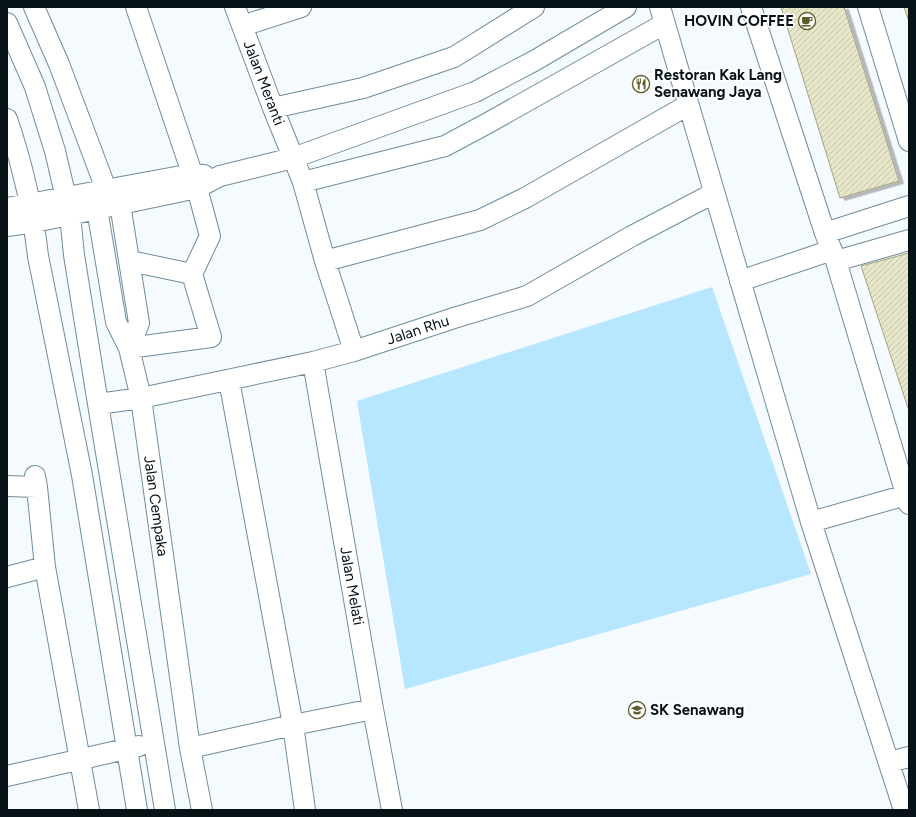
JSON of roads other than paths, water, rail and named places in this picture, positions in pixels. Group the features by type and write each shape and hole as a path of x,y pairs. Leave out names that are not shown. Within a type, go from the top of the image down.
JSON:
{"street":[{"path":"34,7 59,64 106,189"},
{"path":"120,204 139,322 129,348 211,337 192,274 210,236 194,181 136,7"},
{"name":"Jalan Meranti","path":"235,7 302,182 325,261 354,351"},
{"path":"242,26 301,7"},
{"path":"273,108 363,88 454,57 509,13 534,7"},
{"path":"7,226 32,213 68,206 106,189 194,181 293,158 475,92 534,61 626,7"},
{"path":"751,7 831,248 908,500 811,522"},
{"path":"868,7 909,141"},
{"path":"302,182 445,146 488,123 662,15 811,522 904,810"},
{"path":"7,23 35,87 55,151 68,206 74,256 165,810"},
{"path":"325,261 480,220 524,198 688,105"},
{"path":"7,119 13,136 32,213 38,256 82,475 137,810"},
{"path":"68,206 97,209 120,204 194,181"},
{"name":"Jalan Rhu","path":"98,404 141,398 313,362 354,351 527,296 632,236 714,193"},
{"path":"740,281 831,248 909,206"},
{"path":"7,208 32,213"},
{"name":"Jalan Cempaka","path":"97,209 116,322 129,348 141,398 190,748 202,810"},
{"path":"831,248 909,240"},
{"path":"74,256 83,244 90,244 96,248 106,264"},
{"path":"130,261 192,274"},
{"name":"Jalan Melati","path":"313,362 392,810"},
{"path":"229,380 293,725 305,810"},
{"path":"7,486 36,482 45,567 89,810"},
{"path":"7,577 45,567"},
{"path":"190,748 373,709"},
{"path":"7,776 127,748 155,744"},
{"path":"889,762 909,757"}],"place":[{"name":"HOVIN COFFEE","path":"807,21"},
{"name":"Restoran Kak Lang Senawang Jaya","path":"641,84"},
{"name":"SK Senawang","path":"637,710"}]}
